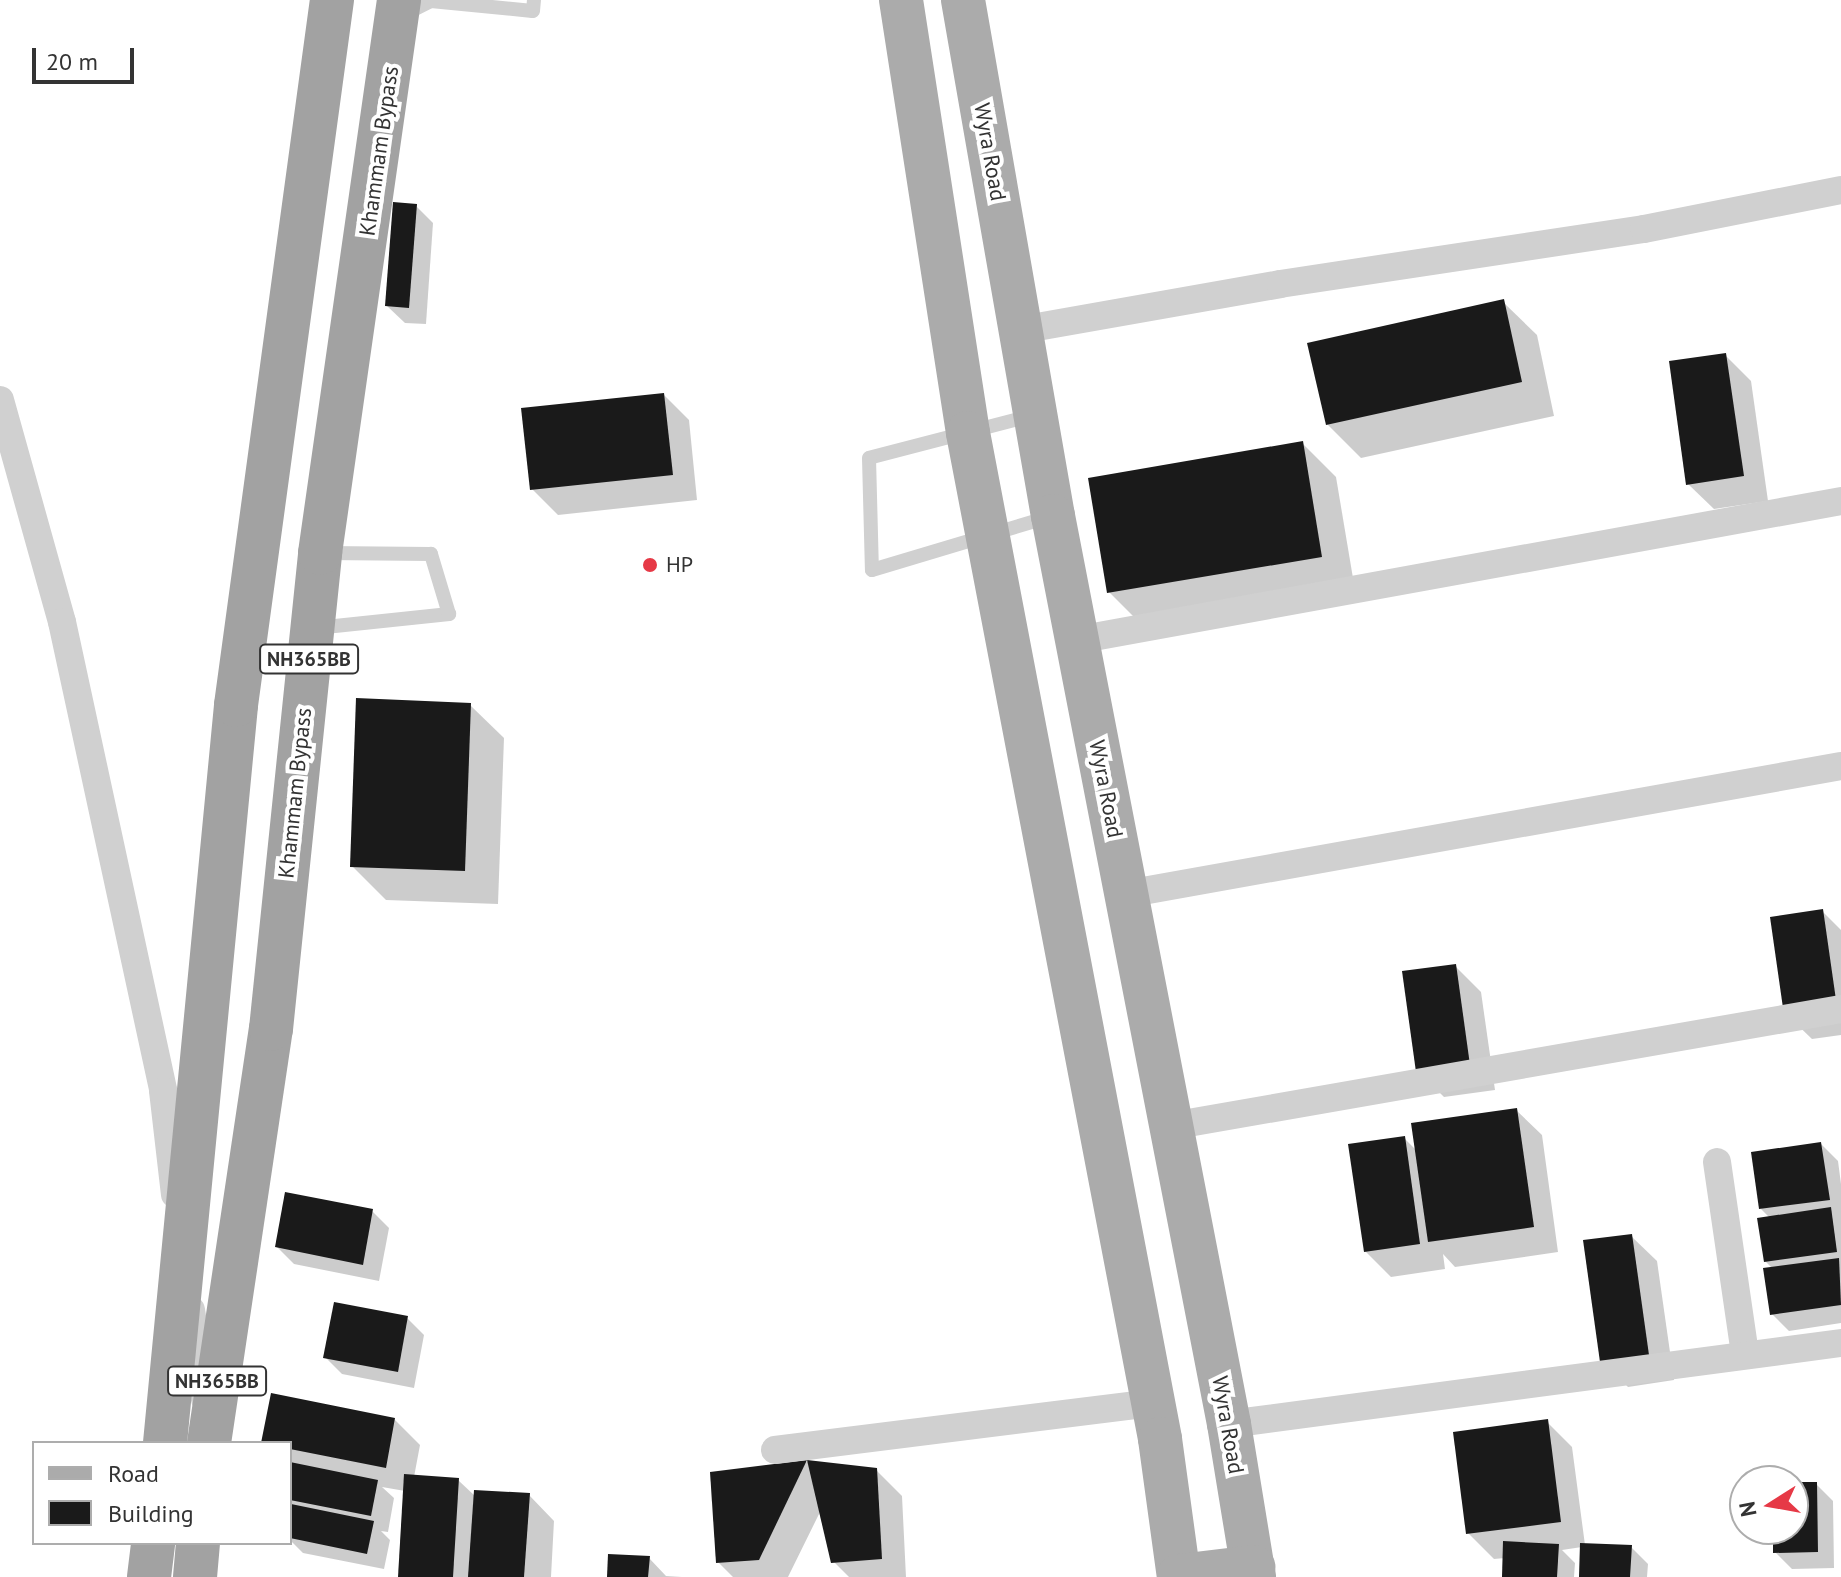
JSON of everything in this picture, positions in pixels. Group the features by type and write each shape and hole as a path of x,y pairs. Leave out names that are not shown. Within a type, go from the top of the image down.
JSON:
{"highway":[{"name":"NH365BB","path":"165,1441 185,1274 204,1012 236,705 332,0"},
{"name":"Khammam Bypass","path":"210,1437 271,1029 320,553 398,11"},
{"path":"149,1577 153,1545"},
{"path":"195,1577 198,1545"}],"main road":[{"path":"901,0 968,433 1153,1403 1179,1576 1254,1572"},
{"name":"Wyra Road","path":"963,0 1034,415 1229,1424 1254,1572"}],"street":[{"path":"1020,330 1280,284 1644,229 1841,190"},
{"path":"0,400 62,622 163,1091 185,1274 210,1437"},
{"path":"1077,640 1841,501"},
{"path":"1126,894 1841,766"},
{"path":"1171,1126 1841,1009"},
{"path":"1717,1162 1745,1353"},
{"path":"1229,1424 1745,1353 1841,1343"},
{"path":"775,1450 1153,1403"}],"lane":[{"path":"398,11 431,1 533,11 534,0"},
{"path":"1034,415 869,458 872,570 986,532 1053,516"},
{"path":"312,628 449,614 431,554 320,553"}],"building":[{"path":"393,202 417,204 409,308 385,306"},
{"path":"1504,299 1522,382 1326,425 1307,343"},
{"path":"1726,353 1744,476 1686,485 1669,361"},
{"path":"664,393 673,475 530,490 521,408"},
{"path":"1303,441 1322,557 1107,593 1088,478"},
{"path":"356,698 471,703 465,871 350,867"},
{"path":"1823,909 1837,1007 1784,1015 1770,917"},
{"path":"1456,964 1470,1065 1416,1072 1402,971"},
{"path":"1517,1108 1534,1227 1428,1242 1411,1123"},
{"path":"1405,1136 1420,1244 1364,1252 1348,1144"},
{"path":"1821,1142 1830,1200 1759,1209 1751,1152"},
{"path":"285,1192 373,1209 363,1265 275,1247"},
{"path":"1831,1207 1837,1252 1764,1262 1757,1218"},
{"path":"1632,1234 1649,1355 1600,1362 1583,1240"},
{"path":"1839,1258 1841,1305 1770,1315 1763,1268"},
{"path":"334,1302 408,1316 398,1372 323,1358"},
{"path":"271,1393 395,1418 386,1468 292,1449 292,1441 261,1441"},
{"path":"1548,1419 1561,1522 1466,1534 1453,1432"},
{"path":"807,1460 877,1468 882,1559 831,1563"},
{"path":"807,1460 759,1560 716,1563 710,1472"},
{"path":"292,1462 378,1480 371,1516 292,1500"},
{"path":"404,1474 459,1478 453,1577 398,1577"},
{"path":"1809,1482 1817,1482 1818,1552 1773,1553 1773,1545 1809,1545"},
{"path":"474,1490 530,1493 524,1577 468,1577"},
{"path":"292,1504 374,1521 367,1554 292,1538"},
{"path":"1503,1541 1559,1544 1557,1577 1502,1577"},
{"path":"1580,1543 1632,1545 1630,1577 1579,1577"},
{"path":"608,1554 650,1556 648,1577 607,1577"}],"place":[{"name":"HP","path":"650,565"}]}
